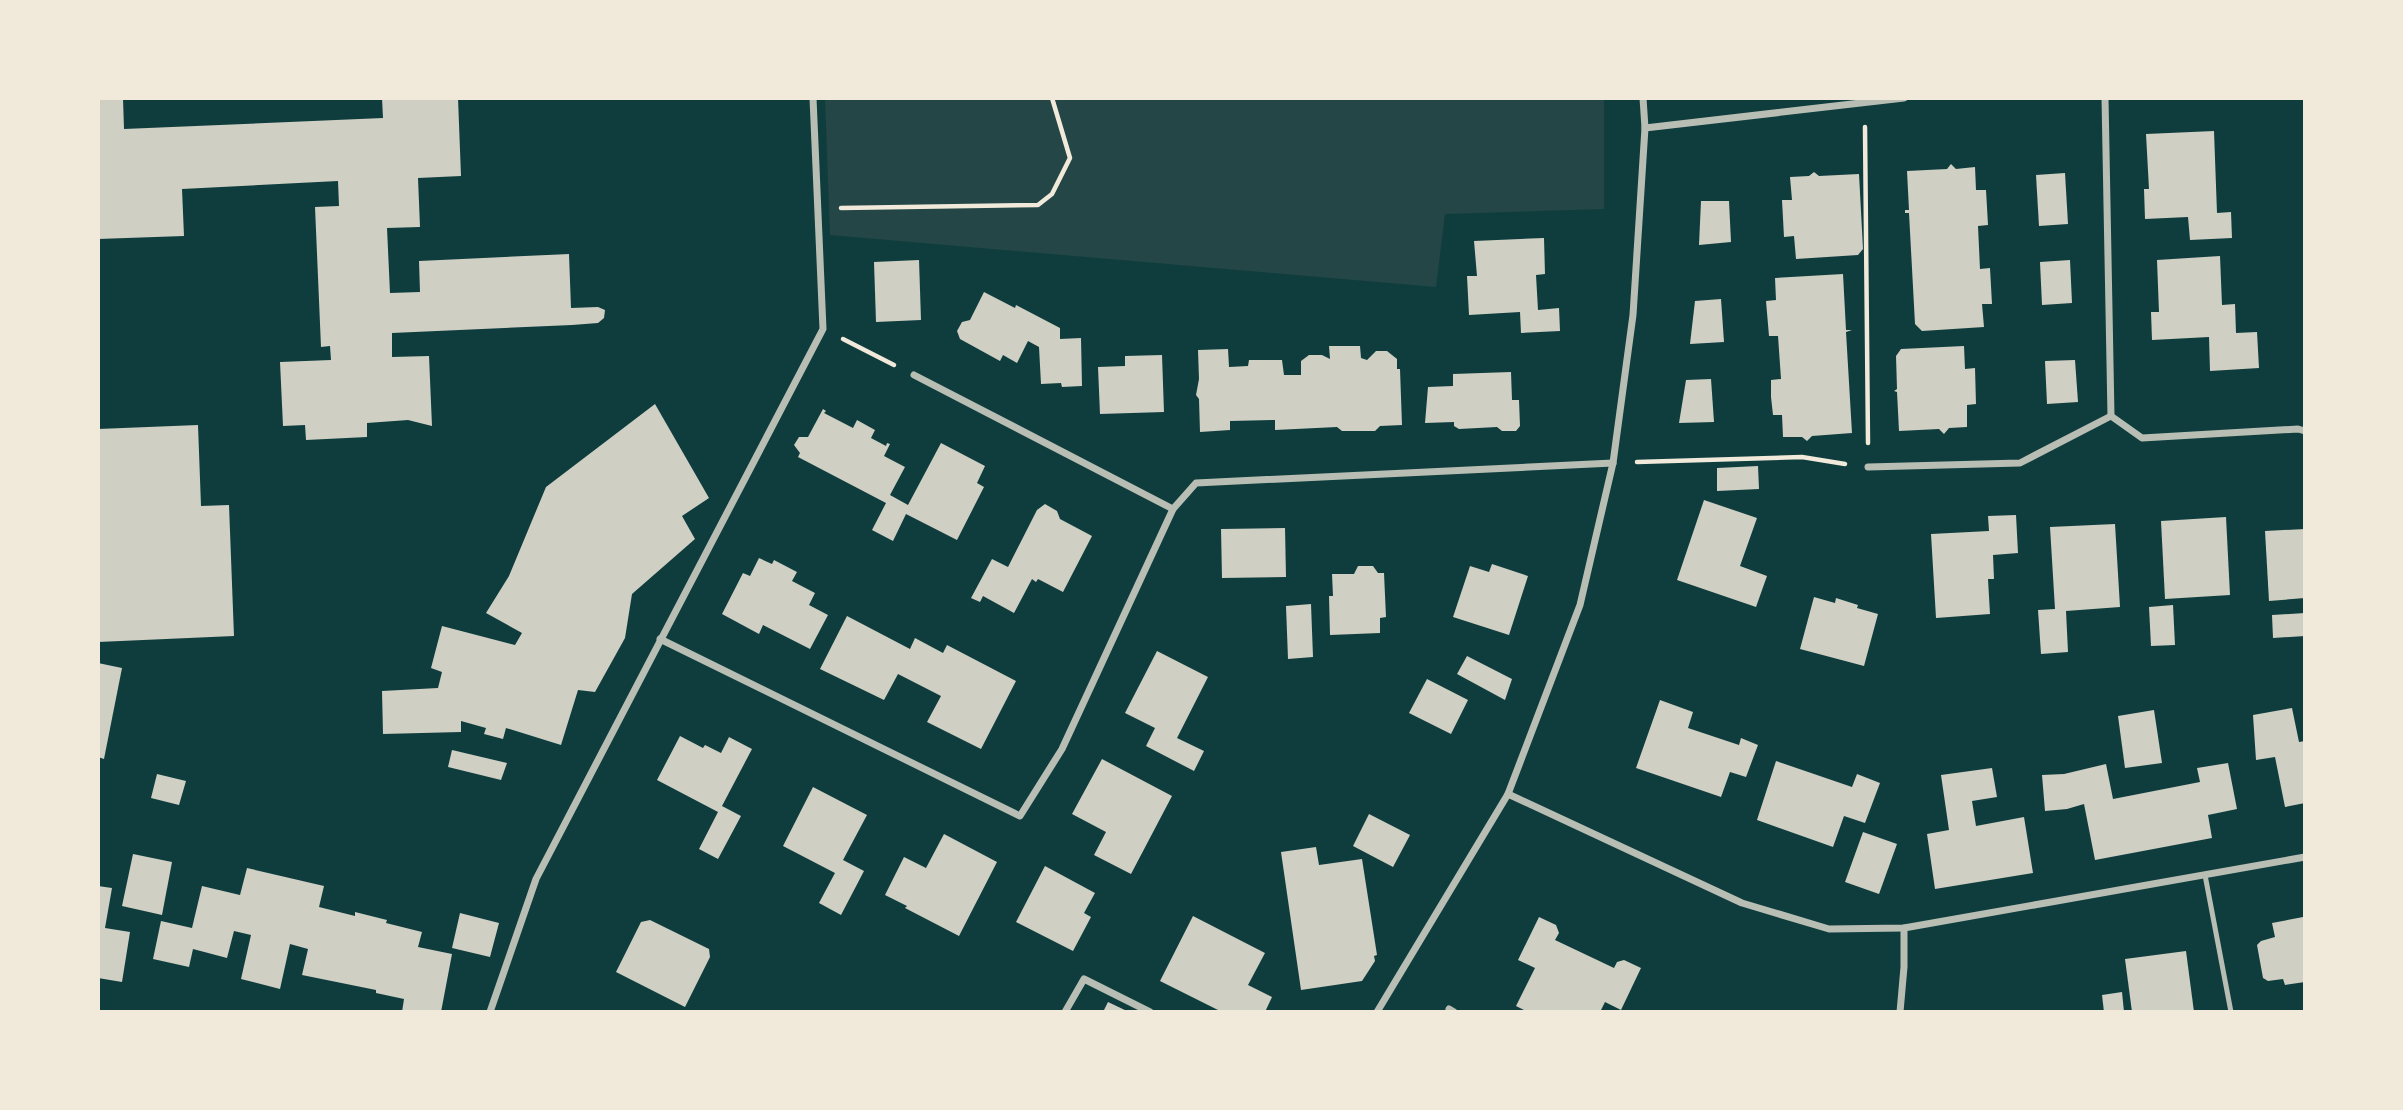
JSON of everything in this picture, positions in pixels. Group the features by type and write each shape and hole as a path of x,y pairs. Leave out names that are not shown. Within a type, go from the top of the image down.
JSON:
{"street":[{"path":"490,1012 536,879 823,329 813,98"},
{"path":"1377,1012 1508,794 1580,605 1613,463 1633,315 1645,128 1643,98"},
{"path":"1645,128 1904,98"},
{"path":"2105,98 2110,416"},
{"path":"914,375 1173,509"},
{"path":"2110,416 2142,438 2298,429 2305,431"},
{"path":"1868,467 2020,463 2110,416"},
{"path":"660,639 1020,816 1062,749 1173,509 1196,483 1613,463"},
{"path":"1508,794 1742,903 1829,929 1904,928 2305,857"},
{"path":"1900,1012 1904,928"},
{"path":"1065,1012 1084,979 1150,1012"}],"lane":[{"path":"2204,875 2231,1012"}],"path":[{"path":"818,209 1038,205 1052,194 1070,158 1052,98"},
{"path":"1613,463 1802,457 1868,467 1865,101"},
{"path":"823,329 914,375"}],"shaded area":[{"path":"825,98 1604,98 1604,209 1445,214 1436,287 830,235"}],"building":[{"path":"98,98 123,98 124,129 383,118 382,98 458,98 461,176 418,178 420,227 387,228 390,293 420,292 419,261 569,254 571,308 598,307 605,310 604,318 598,323 572,325 392,333 392,357 429,356 432,426 408,420 367,423 367,437 306,440 305,425 283,426 280,362 331,360 330,346 321,347 315,207 339,206 338,181 182,189 184,236 98,239"},
{"path":"2214,131 2217,213 2231,212 2232,238 2190,240 2188,217 2145,219 2144,189 2149,189 2146,134"},
{"path":"1951,164 1956,169 1975,167 1976,190 1986,190 1988,225 1978,226 1980,269 1990,268 1992,304 1982,304 1984,327 1922,331 1915,324 1909,213 1905,213 1905,210 1909,210 1907,171 1947,169"},
{"path":"1814,172 1819,176 1859,174 1863,249 1858,255 1796,259 1794,236 1784,237 1782,200 1792,200 1790,177 1809,176"},
{"path":"2065,173 2068,224 2039,226 2036,175"},
{"path":"1701,201 1729,201 1731,242 1699,245"},
{"path":"1544,238 1545,274 1536,275 1538,310 1559,308 1560,331 1521,333 1520,312 1469,315 1467,276 1477,276 1474,241"},
{"path":"2220,256 2222,305 2235,304 2236,333 2257,332 2259,368 2210,371 2209,337 2152,340 2151,312 2159,312 2157,260"},
{"path":"919,260 921,320 876,322 874,262"},
{"path":"2070,260 2072,303 2042,305 2040,262"},
{"path":"1843,274 1846,330 1852,330 1846,332 1852,433 1812,436 1807,441 1802,437 1783,437 1782,415 1773,415 1771,397 1771,380 1781,379 1778,336 1769,336 1766,301 1776,300 1775,278"},
{"path":"984,292 1060,328 1060,339 1081,338 1082,386 1041,384 1039,347 1028,341 1017,363 1003,355 1000,361 960,339 957,331 962,322 970,320"},
{"path":"1721,299 1724,342 1690,344 1695,301"},
{"path":"1329,346 1360,346 1361,358 1367,360 1376,351 1387,351 1397,359 1397,369 1400,369 1402,425 1380,426 1375,431 1342,431 1337,427 1275,430 1275,420 1230,421 1230,430 1200,432 1199,399 1196,395 1199,379 1198,350 1228,349 1229,367 1248,366 1249,360 1282,360 1284,375 1301,375 1301,361 1309,355 1322,355 1330,359"},
{"path":"1964,346 1965,369 1975,368 1976,404 1967,405 1967,427 1949,428 1944,434 1939,429 1899,431 1897,392 1894,391 1897,389 1896,356 1901,349"},
{"path":"1162,355 1164,412 1100,414 1098,367 1125,366 1125,356"},
{"path":"2075,360 2078,402 2047,404 2045,361"},
{"path":"1511,372 1512,400 1519,400 1520,426 1516,431 1502,431 1497,427 1459,429 1454,426 1454,422 1425,423 1428,387 1453,386 1453,374"},
{"path":"1711,379 1714,422 1679,423 1686,380"},
{"path":"655,404 709,498 682,516 695,539 632,594 625,638 595,692 578,690 561,745 506,728 503,739 484,734 486,728 461,721 461,732 383,734 382,691 438,688 442,672 431,668 442,626 515,645 522,633 486,613 509,576 546,487"},
{"path":"823,409 826,411 824,413 853,428 857,420 875,430 871,438 886,446 887,443 890,444 884,456 905,467 890,495 908,505 941,443 985,466 977,483 984,487 957,540 906,514 893,541 872,530 886,503 798,457 800,453 794,445 799,437 808,437"},
{"path":"198,425 201,506 229,505 234,636 98,642 98,429"},
{"path":"1758,466 1759,489 1717,491 1717,468"},
{"path":"1704,500 1757,518 1740,566 1767,576 1756,607 1677,580"},
{"path":"1045,504 1057,511 1060,519 1092,536 1063,592 1038,579 1036,582 1032,579 1014,613 983,596 980,602 971,598 992,559 1008,567 1037,510"},
{"path":"2016,515 2018,553 1993,555 1994,579 1988,579 1990,614 1936,618 1931,534 1989,531 1988,516"},
{"path":"2226,517 2230,595 2165,599 2161,521"},
{"path":"2115,524 2120,607 2066,611 2068,652 2041,654 2038,610 2055,609 2050,527"},
{"path":"1285,528 1286,577 1222,578 1221,529"},
{"path":"2305,529 2305,598 2269,601 2265,531"},
{"path":"759,558 772,564 774,560 797,572 792,581 815,593 809,605 828,615 810,649 763,625 759,634 722,614 743,573 750,576"},
{"path":"1492,564 1528,576 1509,635 1453,617 1470,566 1489,572"},
{"path":"1358,566 1373,566 1378,573 1384,573 1386,617 1380,618 1380,633 1330,635 1329,596 1333,596 1332,574 1354,574"},
{"path":"1814,597 1835,603 1836,598 1878,614 1864,666 1800,649"},
{"path":"1311,604 1313,657 1288,659 1286,606"},
{"path":"2173,605 2175,645 2151,646 2149,607"},
{"path":"2305,613 2305,636 2273,638 2272,615"},
{"path":"847,616 910,649 915,638 943,653 947,645 1016,681 981,749 927,722 941,696 898,674 884,700 820,669"},
{"path":"1157,651 1208,677 1177,738 1204,751 1194,771 1146,746 1155,728 1125,713"},
{"path":"1467,656 1512,679 1505,700 1457,674"},
{"path":"98,663 122,668 104,759 98,757"},
{"path":"1427,679 1468,700 1451,734 1409,713"},
{"path":"1660,700 1693,712 1688,728 1739,745 1741,738 1758,745 1746,777 1730,772 1721,797 1636,768"},
{"path":"2292,708 2299,742 2305,741 2305,803 2285,807 2275,757 2256,760 2253,715"},
{"path":"2154,710 2162,763 2125,768 2118,716"},
{"path":"680,736 703,748 705,745 721,753 729,737 752,749 722,806 741,816 718,859 699,849 718,812 657,780"},
{"path":"452,750 507,763 501,780 448,767"},
{"path":"1102,759 1172,796 1131,874 1094,855 1106,832 1072,814"},
{"path":"1776,761 1852,787 1857,774 1880,783 1865,823 1844,816 1833,847 1757,820"},
{"path":"2228,763 2237,809 2208,815 2212,838 2095,860 2084,804 2045,811 2042,775 2064,774 2106,764 2113,799 2200,782 2197,768"},
{"path":"1992,768 1997,797 1972,801 1976,826 2024,817 2033,873 1935,889 1927,834 1949,830 1941,775"},
{"path":"157,774 186,781 179,805 151,798"},
{"path":"813,787 867,815 843,860 864,871 841,915 819,903 835,873 783,846"},
{"path":"1369,814 1410,835 1393,867 1353,846"},
{"path":"1863,832 1897,844 1879,894 1845,882"},
{"path":"944,834 997,862 959,936 885,895 904,857 926,868"},
{"path":"1316,847 1319,865 1362,859 1377,955 1362,981 1301,990 1281,852"},
{"path":"133,854 172,862 162,915 122,906"},
{"path":"1045,866 1095,893 1084,913 1091,917 1073,951 1016,922"},
{"path":"247,868 324,886 319,907 355,916 355,912 422,932 418,947 452,954 441,1012 402,1012 404,999 376,993 376,990 302,975 308,949 290,944 280,989 241,979 251,935 234,931 227,958 193,949 189,967 153,959 161,921 192,928 202,886 240,895"},
{"path":"98,886 112,888 105,928 130,932 122,982 98,978"},
{"path":"460,913 499,923 490,957 452,948"},
{"path":"1193,916 1265,953 1248,985 1272,997 1265,1012 1222,1012 1160,981"},
{"path":"1539,917 1556,925 1559,933 1555,940 1614,968 1617,962 1624,960 1641,968 1621,1010 1605,1002 1600,1012 1528,1012 1516,1006 1535,968 1518,960"},
{"path":"2303,917 2305,982 2285,985 2283,979 2268,981 2263,978 2257,945 2275,937 2272,923"},
{"path":"650,920 709,949 710,957 685,1007 616,972 641,922"},
{"path":"2186,951 2194,1012 2132,1012 2125,959"},
{"path":"2122,992 2124,1012 2104,1012 2102,995"},
{"path":"1108,1002 1129,1012 1103,1012"}]}
